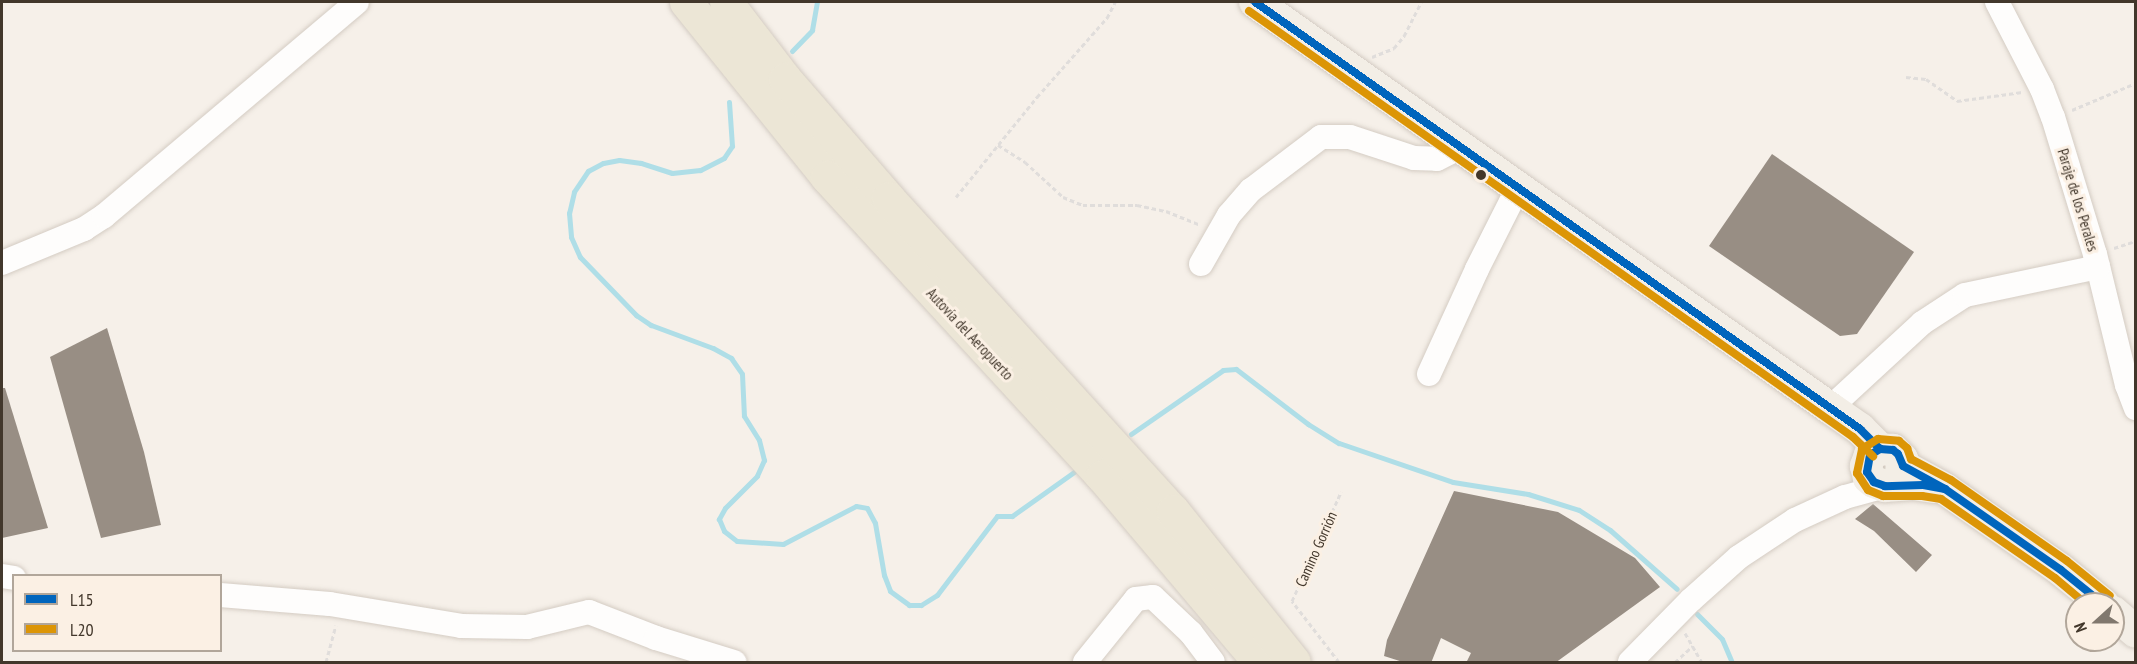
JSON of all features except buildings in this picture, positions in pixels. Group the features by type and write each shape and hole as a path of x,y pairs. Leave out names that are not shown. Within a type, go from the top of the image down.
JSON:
{"highway":[{"name":"Autovía del Aeropuerto","path":"686,2 827,177 1102,476 1259,663"},
{"name":"Autovía del Aeropuerto","path":"726,2 785,79 888,198 1173,511 1294,663"}],"main road":[{"path":"1255,2 1860,429 1885,471 1945,489 2061,570 2088,592"}],"street":[{"path":"2,263 84,229 104,216 357,2"},
{"name":"Paraje de los Perales","path":"1996,2 2042,89 2053,117 2098,267 2127,385 2136,408"},
{"path":"1201,264 1229,215 1251,190 1321,137 1350,137 1414,158 1437,159 1461,147"},
{"path":"1429,374 1477,269 1518,188"},
{"path":"1830,408 1922,323 1958,298 2098,267"},
{"path":"1626,662 1739,557 1795,520 1845,497 1885,471"},
{"path":"222,595 341,606 461,626 527,627 588,612 656,638 734,663"},
{"path":"1085,663 1136,599 1153,597 1191,633 1214,663"}],"path":[{"path":"956,197 1107,18 1114,2"},
{"path":"1350,69 1357,62 1394,48 1404,36 1421,2"},
{"path":"1906,77 1926,79 1957,101 2042,89"},
{"path":"2053,117 2136,83"},
{"path":"998,145 1025,162 1064,198 1083,205 1137,205 1166,211 1218,235"},
{"name":"Camino Gorrión","path":"1339,663 1292,601 1341,492"},
{"path":"326,663 341,606"},
{"path":"1675,616 1702,663"},
{"path":"1675,663 1693,646"}],"waterway":[{"path":"792,51 812,30 817,2"},
{"path":"729,102 732,146 724,158 700,170 672,173 641,163 619,160 603,163 588,171 574,192 569,213 571,237 580,257 636,315 651,325 713,348 731,358 742,374 744,416 759,440 764,460 757,476 725,508 719,519 724,531 737,541 783,544 856,506 867,508 875,523 884,575 890,591 909,605 921,605 937,595 997,516 1012,516 1074,472"},
{"path":"1131,434 1223,370 1236,369 1308,424 1339,443 1453,482 1528,494 1579,510 1610,530 1677,589"},
{"path":"1697,614 1722,639 1732,662"}],"transit line":[{"name":"L15","path":"1255,2 1860,429 1880,449"},
{"name":"L20","path":"1249,11 1853,437 1873,456"},
{"name":"L20","path":"2072,592 1941,499 1922,496 1883,496 1868,490 1857,473 1862,449 1878,439 1899,441 1907,448 1911,459 1951,480 2067,561 2105,592"},
{"name":"L15","path":"1880,449 1893,450 1898,454 1903,466 1945,489 1923,485 1885,486 1874,482 1867,472 1870,455 1880,449"},
{"name":"L15","path":"1945,489 2061,570 2088,592"}]}
